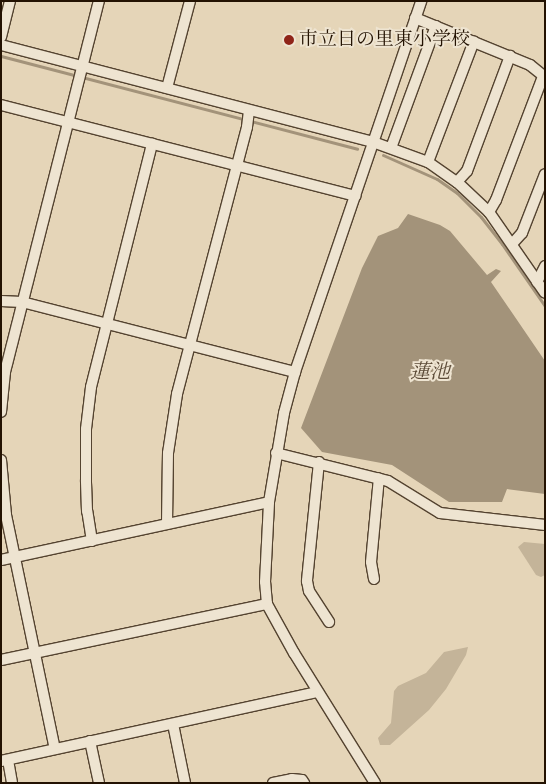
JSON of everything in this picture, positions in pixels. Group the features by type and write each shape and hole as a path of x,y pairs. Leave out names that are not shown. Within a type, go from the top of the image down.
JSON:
{"street":[{"path":"1,37 10,1"},
{"path":"1,412 5,372 99,1"},
{"path":"167,88 190,1"},
{"path":"375,783 317,692 275,622 267,604 265,582 269,502 276,453 295,372 420,1"},
{"path":"415,18 510,56 530,65 544,76 496,200 489,212"},
{"path":"391,148 436,26"},
{"path":"428,162 474,42"},
{"path":"1,45 373,142 428,162 457,182 489,212 545,293"},
{"path":"457,182 467,171 510,56"},
{"path":"1,105 355,196"},
{"path":"167,524 168,453 177,394 247,127 249,110"},
{"path":"92,541 87,511 86,429 91,387 152,144"},
{"path":"512,244 522,233 545,174"},
{"path":"537,282 545,266"},
{"path":"1,302 22,302 295,372"},
{"path":"276,453 388,480 440,513 545,525"},
{"path":"1,460 6,515 55,749"},
{"path":"319,462 307,581 309,591 329,622"},
{"path":"374,579 371,562 379,478"},
{"path":"1,560 269,502"},
{"path":"1,660 267,604"},
{"path":"12,783 4,760 317,692"},
{"path":"173,724 186,783"},
{"path":"90,741 99,783"},
{"path":"273,783 292,779 302,780 304,783"}],"shaded area":[{"path":"524,542 545,544 545,575 541,577 536,575 518,547"},
{"path":"468,647 466,655 446,689 429,710 390,745 380,745 378,738 391,723 394,691 398,686 426,673 444,652"}],"water":[{"name":"蓮池","path":"408,214 440,225 450,231 487,275 496,269 501,271 491,282 545,361 545,494 507,489 502,502 449,502 392,465 322,452 301,428 362,268 378,236 398,228"}],"waterway":[{"path":"1,56 357,149"},
{"path":"383,155 437,179 457,193 481,217 545,306"}],"place":[{"name":"市立日の里東小学校","path":"289,40"}]}
